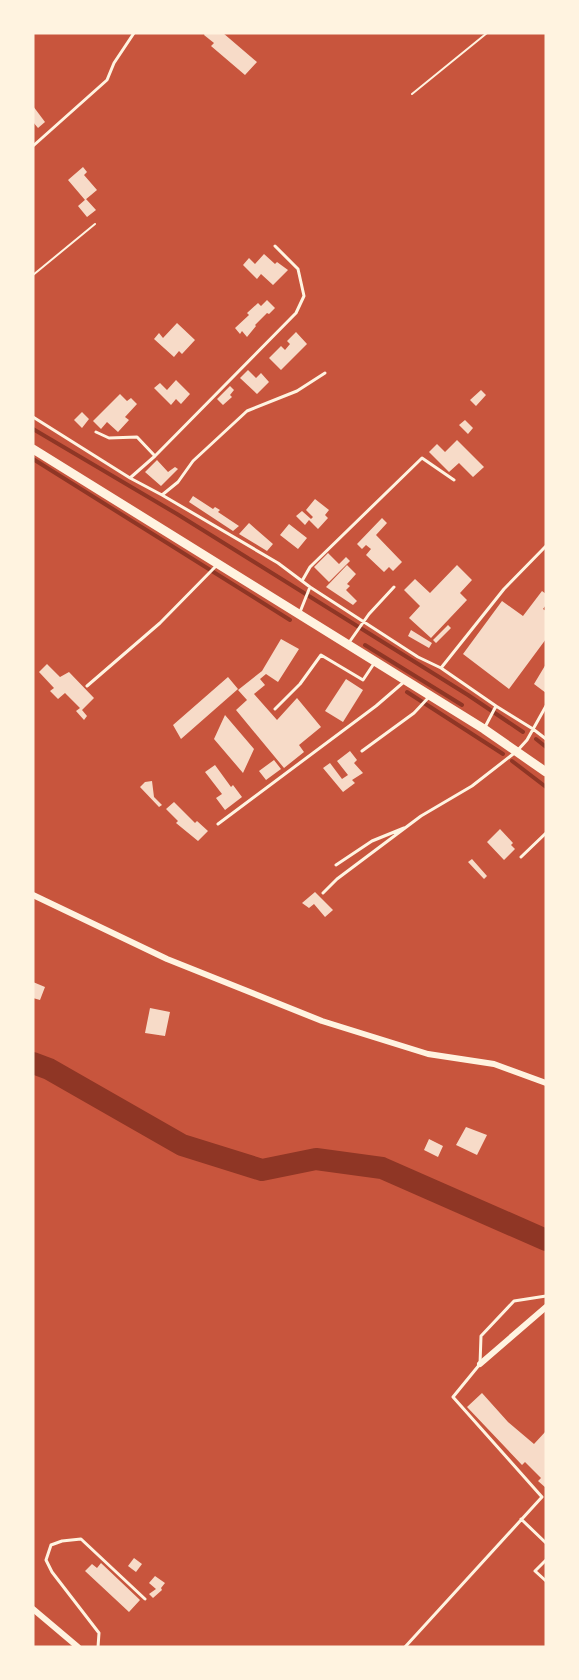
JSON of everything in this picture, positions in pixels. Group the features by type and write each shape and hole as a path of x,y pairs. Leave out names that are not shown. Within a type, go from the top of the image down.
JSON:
{"main road":[{"path":"33,449 430,695 546,772"}],"street":[{"path":"33,895 167,959 322,1021 429,1054 494,1064 546,1083"},
{"path":"480,1364 546,1307"},
{"path":"33,1609 78,1647"}],"lane":[{"path":"33,146 107,80 114,63 134,33"},
{"path":"130,478 155,456 296,313 304,296 298,269 275,246"},
{"path":"162,495 178,482 193,461 247,411 297,391 325,373"},
{"path":"33,417 130,478 278,563 363,622 418,657 441,668 546,739"},
{"path":"96,432 109,438 137,437 155,456"},
{"path":"302,581 310,567 422,458 454,480"},
{"path":"441,668 504,589 546,546"},
{"path":"87,686 160,623 218,564"},
{"path":"299,614 310,587"},
{"path":"348,644 363,622 394,587"},
{"path":"275,709 300,684 321,655 363,680 375,661"},
{"path":"218,824 376,706 406,680"},
{"path":"362,751 414,713 430,695"},
{"path":"484,729 496,706"},
{"path":"323,892 408,826 472,786 517,751 546,706"},
{"path":"336,865 372,841 408,826"},
{"path":"521,856 546,833"},
{"path":"405,1647 542,1497 453,1397 480,1364 481,1336 514,1301 546,1296"},
{"path":"522,1519 546,1543"},
{"path":"98,1647 99,1633 52,1572 46,1560 51,1545 81,1539 145,1599"},
{"path":"546,1560 535,1570 546,1581"}],"path":[{"path":"412,94 487,33"},
{"path":"33,275 95,224"}],"building":[{"path":"205,33 223,33 257,62 245,75 211,46 214,43 204,35"},
{"path":"33,106 45,122 38,128 33,122"},
{"path":"83,167 87,172 84,175 97,190 85,200 68,180"},
{"path":"86,199 96,210 87,217 78,206"},
{"path":"264,254 275,264 277,262 288,270 273,285 261,274 257,279 243,265 249,258 255,264"},
{"path":"267,300 275,308 255,325 247,337 242,331 240,334 235,328 258,303 261,306"},
{"path":"177,323 195,340 182,354 179,351 174,357 154,339 159,333 163,338"},
{"path":"296,332 307,344 281,370 269,358 281,346 285,350 290,344 287,341"},
{"path":"248,370 256,378 261,373 269,382 257,394 240,378"},
{"path":"176,380 190,394 181,404 176,399 171,405 154,388 160,383 167,390"},
{"path":"230,386 234,390 230,395 232,397 223,405 217,399"},
{"path":"481,390 486,395 476,406 470,400"},
{"path":"120,394 127,401 131,398 137,404 125,417 129,420 118,432 107,422 101,429 93,421"},
{"path":"82,412 89,419 82,428 74,420"},
{"path":"465,420 473,428 468,434 459,425"},
{"path":"457,440 484,467 473,477 459,463 449,472 429,452 437,444 445,452"},
{"path":"157,460 168,472 175,467 178,469 161,486 145,472"},
{"path":"193,496 213,509 215,507 220,510 218,512 239,526 233,531 189,502"},
{"path":"315,499 329,510 325,515 328,518 318,529 309,520 305,525 296,516 302,511 311,519 313,517 306,510"},
{"path":"382,518 387,523 376,535 402,562 393,571 389,567 384,572 366,555 371,549 366,545 362,549 357,544"},
{"path":"249,523 273,544 267,551 239,534"},
{"path":"289,524 307,538 298,549 280,535"},
{"path":"328,553 339,564 346,557 350,561 329,582 314,567"},
{"path":"347,565 356,574 347,584 350,586 346,590 357,601 353,605 326,587"},
{"path":"457,565 472,580 460,593 467,600 431,638 409,618 420,606 404,590 415,579 430,593"},
{"path":"542,591 546,594 546,605 543,609 546,611 546,639 509,689 463,654 502,601 523,616"},
{"path":"448,625 451,628 436,643 433,640"},
{"path":"411,630 432,643 429,648 408,636"},
{"path":"281,639 299,649 278,682 266,674 260,679 265,685 254,694 277,720 297,698 321,727 299,745 304,752 284,768 236,710 247,700 238,690 262,671"},
{"path":"47,664 60,677 69,672 94,698 82,710 87,716 84,720 76,711 80,708 65,693 58,699 50,691 54,688 39,672"},
{"path":"546,664 546,693 534,684"},
{"path":"228,677 238,689 181,739 173,725"},
{"path":"346,679 363,690 343,722 325,711"},
{"path":"225,715 254,749 243,773 214,739"},
{"path":"350,751 357,760 354,763 363,773 352,780 355,783 343,792 323,768 330,763 342,779 348,775 337,761"},
{"path":"274,760 281,769 266,780 259,771"},
{"path":"215,765 231,787 233,785 242,797 225,810 216,798 222,794 205,772"},
{"path":"152,781 154,797 162,805 159,807 140,787 145,782"},
{"path":"174,802 195,823 197,821 208,831 198,841 176,823 178,821 166,809"},
{"path":"500,829 513,843 511,845 515,849 504,860 487,842"},
{"path":"472,859 487,876 484,879 468,862"},
{"path":"315,892 333,910 325,917 314,904 309,908 302,903"},
{"path":"33,982 45,987 40,1000 33,998"},
{"path":"150,1008 170,1012 165,1036 145,1033"},
{"path":"466,1127 487,1135 477,1155 456,1145"},
{"path":"429,1139 443,1146 438,1157 424,1150"},
{"path":"482,1393 508,1422 534,1444 546,1431 546,1488 538,1481 541,1478 525,1462 522,1465 467,1407"},
{"path":"134,1558 142,1564 136,1572 128,1566"},
{"path":"101,1563 140,1600 129,1612 85,1571 92,1564 97,1568"},
{"path":"155,1576 165,1583 162,1590 153,1598 149,1594 156,1589 149,1583"}],"waterway":[{"path":"33,429 177,514 468,695 523,732"},
{"path":"33,459 290,620"},
{"path":"365,645 462,705"},
{"path":"407,692 503,754"},
{"path":"536,739 546,747"},
{"path":"512,761 546,787"},
{"path":"33,1063 49,1069 182,1145 262,1170 316,1159 382,1168 546,1240"}]}
